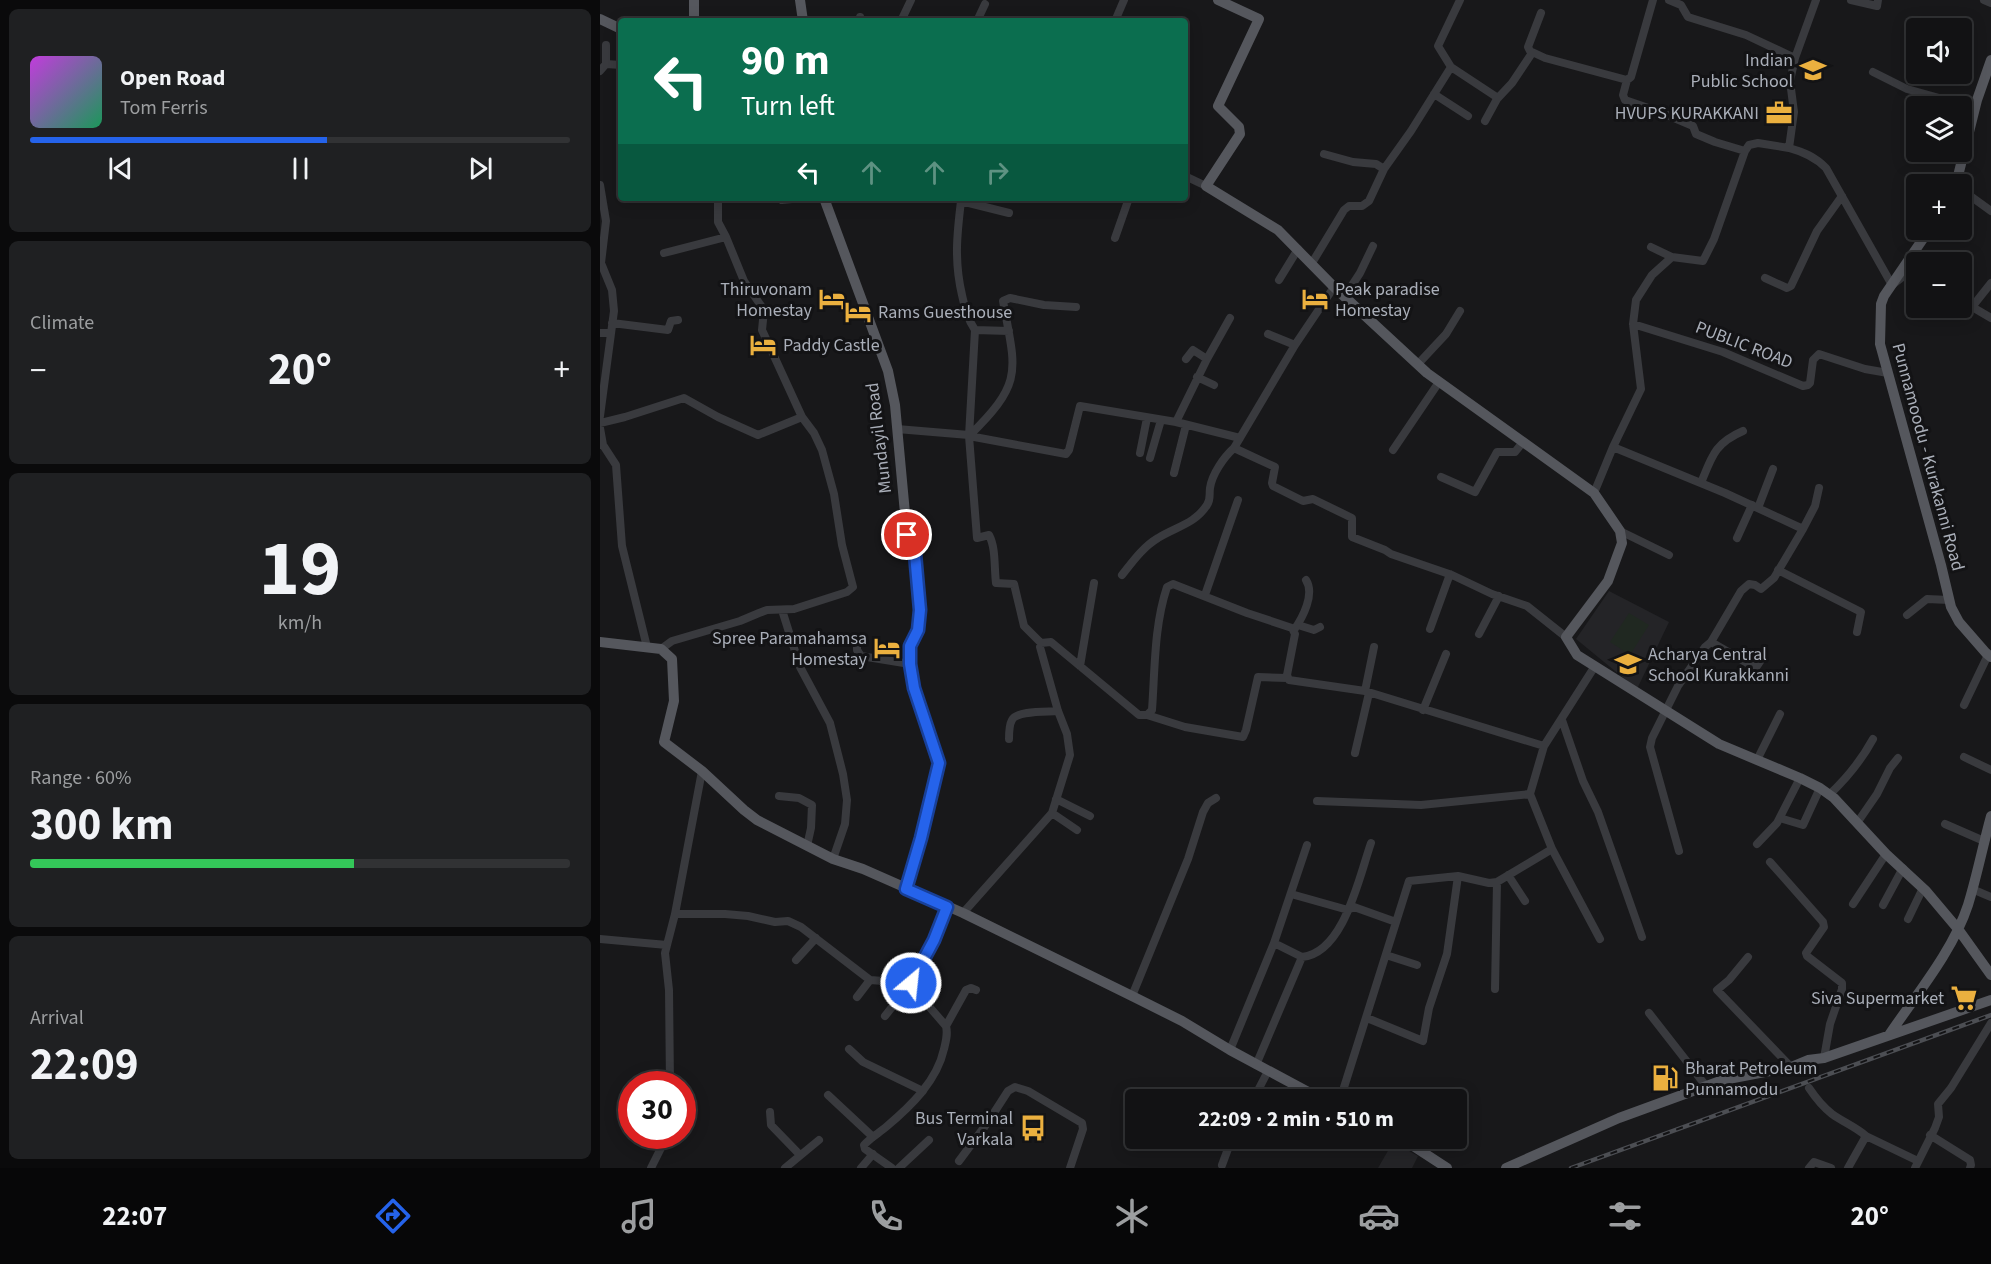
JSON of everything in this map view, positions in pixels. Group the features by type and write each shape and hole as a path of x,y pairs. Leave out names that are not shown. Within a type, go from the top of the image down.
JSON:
{"main road":[{"path":"693,0 694,18"},
{"path":"800,0 803,18"},
{"path":"1218,0 1259,19 1218,106 1239,127 1240,134 1206,186 1278,231 1334,287 1439,382 1594,493 1620,531 1622,543 1608,581 1566,637 1577,655 1719,744 1800,778 1824,791 1923,888 1958,929 1991,975"},
{"path":"600,19 618,28"},
{"path":"1958,174 1975,108 1991,60"},
{"name":"Mundayil Road","path":"825,201 888,371 895,405 907,535 915,554 920,610 918,630 910,646 910,664 914,688 939,763 906,889"},
{"name":"Punnamoodu - Kurakanni Road","path":"1922,240 1882,301 1880,344 1952,611 1989,656"},
{"path":"600,642 661,649 672,659 674,701 664,742 702,771 750,815 833,859 862,869 963,913 1132,996 1182,1021 1256,1065 1302,1089"},
{"path":"1889,1035 1958,929 1968,906 1991,816"},
{"path":"1506,1168 1619,1118 1723,1080 1824,1058 1991,1000"},
{"path":"1418,1149 1447,1168"}],"street":[{"path":"902,18 911,0"},
{"path":"1116,18 1124,0"},
{"path":"1460,0 1438,46 1451,67 1497,99"},
{"path":"1653,0 1631,77 1627,80 1623,95 1625,100 1693,126 1696,134 1715,142 1745,150"},
{"path":"1669,0 1681,6 1688,17 1746,36 1795,58"},
{"path":"1789,148 1794,112 1790,81 1795,58 1816,0"},
{"path":"1851,0 1877,6 1878,0"},
{"path":"1984,0 1991,3"},
{"path":"978,18 985,4"},
{"path":"1541,13 1528,46 1532,52 1545,58 1627,80"},
{"path":"606,45 603,67 618,65"},
{"path":"1485,121 1497,99 1512,83 1532,52"},
{"path":"1312,263 1344,210 1349,206 1362,206 1369,201 1384,169 1451,67"},
{"path":"1873,72 1907,88 1975,108"},
{"path":"1434,94 1468,116"},
{"path":"1651,247 1672,257 1703,261 1714,239 1745,150 1749,145 1758,143 1789,148 1810,156 1826,168 1892,285 1906,274"},
{"path":"1324,154 1353,162 1376,164 1384,169"},
{"path":"1188,177 1206,186"},
{"path":"600,185 606,221 602,263 612,290 614,311 600,416"},
{"path":"1765,279 1787,288 1791,286 1817,231 1842,196"},
{"path":"1972,197 1991,211"},
{"path":"661,649 672,641 740,621 767,610 803,606 847,592 853,587 842,545 834,494 822,450 814,433 802,417 762,330 764,310 744,281 718,222 718,201"},
{"path":"959,201 956,243 957,275 967,319 975,330 969,435 977,538 988,535 993,542 996,583 1014,584 1024,626 1041,643 1040,647 1058,711 1067,734 1070,755 1052,813 963,913"},
{"path":"966,201 1008,213"},
{"path":"1115,238 1128,201"},
{"path":"664,253 726,237"},
{"path":"1345,296 1373,246"},
{"path":"1279,280 1298,249"},
{"path":"1594,493 1641,389 1634,324 1635,304 1652,275 1672,257"},
{"path":"1991,283 1972,307 1991,318"},
{"path":"1122,575 1141,551 1157,538 1194,521 1206,507 1210,498 1210,487 1226,455 1234,448 1334,287"},
{"path":"969,435 991,414 1011,384 1014,360 1003,301 1010,298 1044,305 1076,307"},
{"path":"1418,364 1446,334 1460,311"},
{"path":"1176,422 1197,377 1230,318"},
{"path":"612,323 668,330 671,322 678,320"},
{"name":"PUBLIC ROAD","path":"1634,324 1723,352 1803,386 1810,383 1813,360 1820,354 1865,369 1888,373"},
{"path":"975,330 1009,331"},
{"path":"600,333 611,333"},
{"path":"1268,334 1296,345"},
{"path":"1186,359 1193,350 1207,359"},
{"path":"1197,377 1214,385"},
{"path":"1393,450 1439,382"},
{"path":"600,423 684,398 758,435 802,417"},
{"path":"897,429 969,435 1066,454 1080,406 1176,422 1240,438"},
{"path":"1140,453 1147,418"},
{"path":"1150,458 1161,420"},
{"path":"1174,473 1186,425"},
{"path":"600,428 602,445 616,465 622,546 647,647"},
{"path":"1701,483 1716,449 1722,442 1743,431"},
{"path":"1441,477 1475,492 1497,452 1512,453 1523,442"},
{"path":"1613,447 1755,506 1803,529"},
{"path":"1234,448 1275,468 1273,486 1303,501 1313,499 1352,518 1352,537 1527,606 1566,637"},
{"path":"1737,538 1773,469"},
{"path":"1679,851 1650,747 1665,710 1678,686 1705,647 1711,642 1741,591 1749,584 1761,589 1774,578 1815,506 1819,488"},
{"path":"1205,595 1238,500"},
{"path":"1620,531 1669,555"},
{"path":"1778,570 1861,612 1857,632"},
{"path":"1430,629 1450,574"},
{"path":"1287,678 1296,627 1310,590 1306,580"},
{"path":"1080,666 1094,583"},
{"path":"1146,715 1152,710 1158,628 1167,587 1173,584 1205,595 1247,614 1292,628 1314,630 1320,627"},
{"path":"1479,634 1499,596"},
{"path":"1907,615 1927,599 1949,600"},
{"path":"782,610 800,667 830,723 843,774 847,800 845,825 833,859"},
{"path":"857,641 857,650 861,656 910,664"},
{"path":"1041,643 1052,642 1139,715 1185,727 1243,737 1258,677 1287,678 1298,682 1367,692 1544,746"},
{"path":"1711,642 1754,667 1763,657"},
{"path":"1355,753 1374,647"},
{"path":"1423,710 1446,654"},
{"path":"1964,705 1989,656"},
{"path":"1595,666 1544,746 1530,794 1552,849 1600,939"},
{"path":"1009,739 1010,722 1014,716 1023,713 1058,711"},
{"path":"1756,760 1780,714"},
{"path":"1562,720 1583,781 1598,812 1642,936"},
{"path":"1783,819 1803,825 1824,791 1848,777 1862,759 1873,739"},
{"path":"1965,757 1991,770"},
{"path":"1857,823 1898,758"},
{"path":"670,1071 669,990 665,953 675,915 702,771"},
{"path":"1757,844 1777,823 1800,778"},
{"path":"1317,801 1421,805 1530,794"},
{"path":"779,796 799,798 812,805 807,846"},
{"path":"1132,996 1188,859 1203,812 1208,803 1216,798"},
{"path":"1056,799 1090,816"},
{"path":"1052,813 1077,830"},
{"path":"1945,824 1984,841"},
{"path":"1274,943 1302,957 1311,956 1329,943 1345,920 1371,843"},
{"path":"1230,1050 1274,943 1307,845"},
{"path":"1344,1089 1409,881 1458,876 1489,883 1497,882 1552,849"},
{"path":"1853,904 1886,854"},
{"path":"1770,862 1823,922 1824,927 1806,952 1807,956 1842,983 1830,1024 1824,1058"},
{"path":"1883,904 1903,868"},
{"path":"1508,875 1525,901"},
{"path":"1367,1018 1423,1041 1429,1008 1447,954 1458,876"},
{"path":"1496,988 1497,882"},
{"path":"1908,919 1923,888"},
{"path":"1972,889 1991,897"},
{"path":"1291,894 1348,910 1354,907 1396,922"},
{"path":"885,1016 911,983 934,940 947,907"},
{"path":"675,915 725,914 775,922 788,921 801,927 870,981 911,983 946,1026 948,1034 937,1071 923,1091 864,1146 886,1166"},
{"path":"796,960 816,938"},
{"path":"600,939 667,945"},
{"path":"1386,955 1417,965"},
{"path":"1256,1065 1302,957"},
{"path":"1748,957 1718,990 1791,1066"},
{"path":"857,997 870,981"},
{"path":"946,1026 966,990 971,988 976,990"},
{"path":"1648,1013 1706,1086"},
{"path":"1809,1088 1830,1113 1916,1164 1939,1117 1938,1104 1951,1088 1991,1023"},
{"path":"849,1049 863,1062 923,1091"},
{"path":"1259,1089 1268,1071"},
{"path":"959,1161 1008,1090 1015,1087 1028,1091 1082,1124 1083,1130 1070,1168"},
{"path":"828,1095 873,1137"},
{"path":"770,1112 771,1125 800,1155"},
{"path":"1930,1135 1970,1160 1970,1168"},
{"path":"1848,1168 1866,1136"},
{"path":"785,1168 819,1140"},
{"path":"899,1168 929,1140"},
{"path":"651,1168 660,1149"},
{"path":"1222,1165 1228,1149"},
{"path":"861,1168 873,1154"},
{"path":"1809,1168 1814,1162 1831,1168"}],"shaded area":[{"name":"Acharya Central School Kurakkanni","path":"1609,591 1669,622 1637,689 1576,639"},
{"path":"1629,613 1649,625 1630,655 1610,642"},
{"path":"1389,1149 1406,1149 1418,1156 1412,1168 1378,1168"}],"railway":[{"path":"1571,1168 1991,1015"}],"place":[{"name":"Indian Public School","path":"1813,70"},
{"name":"HVUPS KURAKKANI","path":"1779,113"},
{"name":"Thiruvonam Homestay","path":"832,299"},
{"name":"Peak paradise Homestay","path":"1315,299"},
{"name":"Rams Guesthouse","path":"858,312"},
{"name":"Paddy Castle","path":"763,345"},
{"name":"Spree Paramahamsa Homestay","path":"887,648"},
{"name":"Acharya Central School Kurakkanni","path":"1628,664"},
{"name":"Siva Supermarket","path":"1964,998"},
{"name":"Bharat Petroleum Punnamodu","path":"1665,1078"},
{"name":"Bus Terminal Varkala","path":"1033,1128"}],"route":[{"path":"907,535 915,554 920,610 918,630 910,646 910,664 914,688 939,763 906,889 947,907 934,940 911,983"}]}
